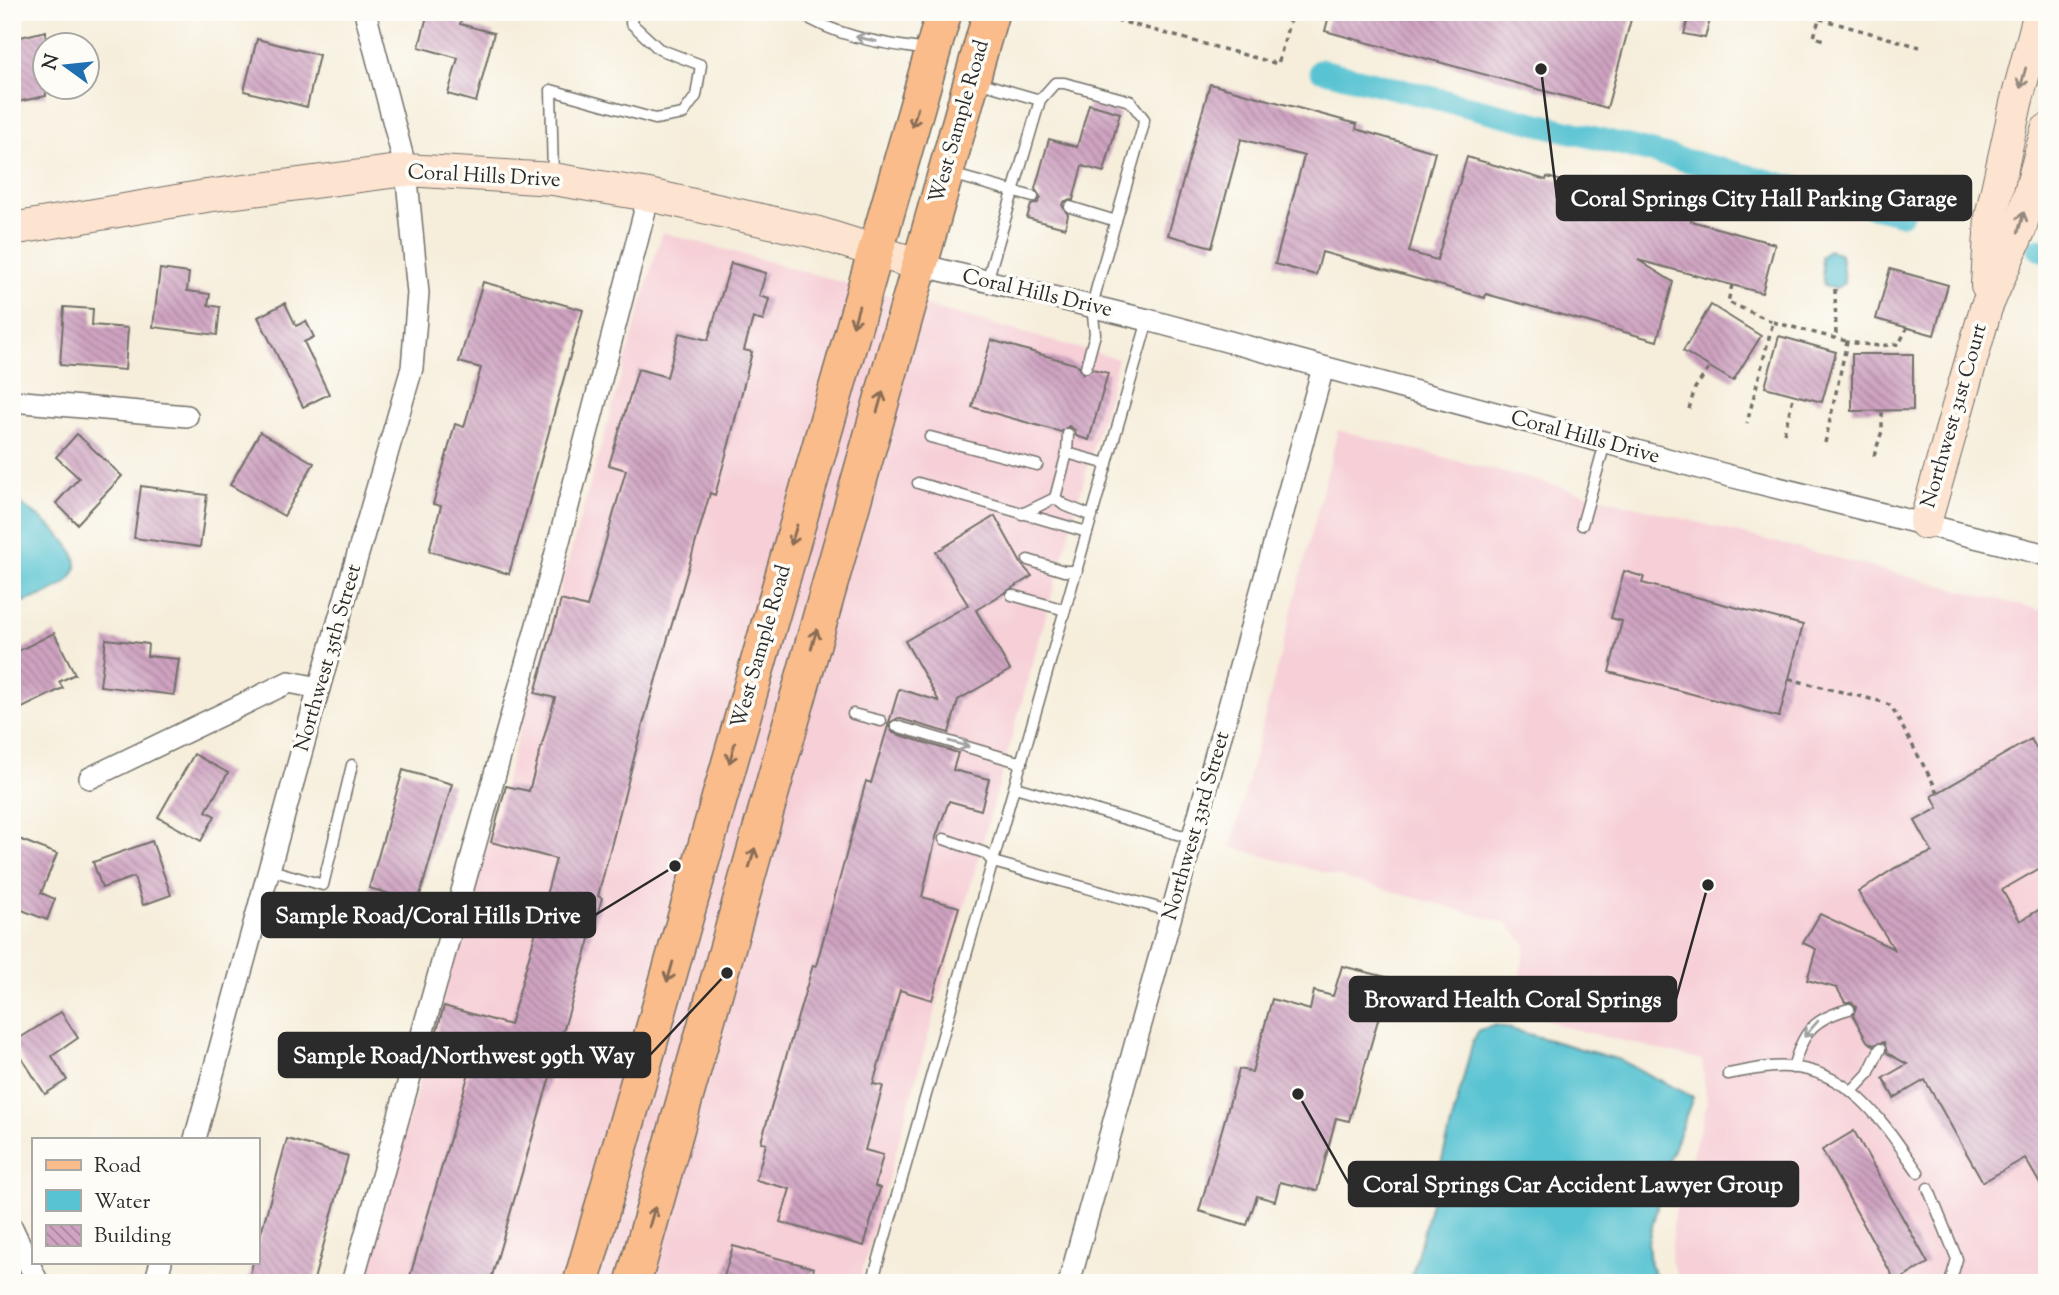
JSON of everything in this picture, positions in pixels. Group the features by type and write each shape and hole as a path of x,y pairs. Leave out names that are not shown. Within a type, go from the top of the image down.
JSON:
{"main road":[{"name":"West Sample Road","path":"581,1283 944,12"},
{"name":"West Sample Road","path":"634,1283 991,12"},
{"path":"719,798 718,897 733,924"},
{"path":"667,1165 673,1065 701,953 687,912"}],"street":[{"name":"Northwest 35th Street","path":"195,1138 319,688 412,368 418,293 406,170 365,12"},
{"name":"Northwest 31st Court","path":"1986,308 1991,218 2016,103 2040,12"},
{"name":"Northwest 31st Court","path":"1925,523 1986,308 2020,229 2047,130"},
{"name":"Coral Hills Drive","path":"12,229 206,196 406,170 553,179 649,195 815,232 920,265 1148,320 1605,443 2047,555"},
{"path":"352,1283 540,614 649,195"},
{"name":"Northwest 33rd Street","path":"1069,1283 1323,368"},
{"path":"12,401 187,416"},
{"path":"90,778 289,682 319,688"},
{"path":"12,1228 38,1283"},
{"path":"155,1283 160,1264"}],"lane":[{"path":"553,179 551,90 655,119 683,114 695,96 701,65 659,49 631,23 633,12"},
{"path":"799,12 823,28 872,41 934,51"},
{"path":"972,80 1040,100"},
{"path":"987,282 1040,100 1055,83 1064,83 1130,101 1144,119 1143,127 1093,306 1095,334 1086,365"},
{"path":"945,173 1033,197"},
{"path":"1070,207 1116,220"},
{"path":"872,1283 1148,320"},
{"path":"1022,514 1055,498 1067,453 1068,434"},
{"path":"930,437 1037,465"},
{"path":"1582,525 1605,443"},
{"path":"1067,453 1107,464"},
{"path":"918,483 1087,532"},
{"path":"1055,498 1064,505 1092,516"},
{"path":"1028,560 1064,571 1077,571"},
{"path":"1012,595 1065,610"},
{"path":"853,714 881,722"},
{"path":"896,726 1022,763"},
{"path":"271,870 323,885 352,765"},
{"path":"1015,787 1194,839"},
{"path":"944,839 985,853 993,862 1173,912"},
{"path":"1793,1068 1804,1038 1816,1021 1849,1009"},
{"path":"1853,1090 1868,1074 1880,1049"},
{"path":"1728,1074 1793,1068 1832,1077 1853,1090 1880,1117 1918,1172"},
{"path":"1928,1188 1957,1259 1950,1283"}],"path":[{"path":"1087,12 1278,64 1292,12"},
{"path":"1821,12 1814,37 1827,41"},
{"path":"1846,12 1861,16"},
{"path":"1810,16 1920,47"},
{"path":"1732,285 1728,302 1773,322 1847,342 1879,346 1899,344 1907,328"},
{"path":"1835,289 1836,339"},
{"path":"1747,424 1773,322"},
{"path":"1825,443 1847,342"},
{"path":"1689,409 1695,388 1710,367"},
{"path":"1784,433 1794,394"},
{"path":"1874,456 1882,431 1882,410"},
{"path":"1789,679 1891,706 1938,792"}],"shaded area":[{"path":"662,232 1118,359 859,1283 362,1283"},
{"path":"1338,430 2047,612 2047,1283 1681,1283 1671,1261 1674,1215 1707,1104 1702,1060 1565,1027 1514,1005 1526,945 1506,923 1231,847"}],"water":[{"path":"1829,250 1841,254 1844,283 1835,289 1824,286 1821,257"},
{"path":"12,498 57,533 74,556 76,567 71,578 59,588 12,606"},
{"path":"1496,1025 1620,1060 1693,1097 1669,1160 1648,1242 1650,1265 1659,1283 1410,1283 1473,1041 1479,1030"}],"building":[{"path":"428,12 463,12 460,24 494,33 476,102 448,94 458,58 419,47"},
{"path":"1330,12 1633,12 1607,108 1325,31"},
{"path":"1690,12 1712,12 1705,38 1684,34"},
{"path":"32,34 32,99 12,103 12,39"},
{"path":"257,39 319,55 307,107 244,91"},
{"path":"1210,84 1357,124 1356,129 1435,152 1409,252 1437,260 1467,157 1546,180 1547,177 1607,193 1692,218 1691,221 1775,244 1762,293 1638,260 1673,282 1657,341 1486,294 1485,298 1322,252 1316,275 1275,264 1304,156 1241,139 1212,247 1168,235"},
{"path":"1089,104 1120,113 1104,172 1082,166 1073,200 1065,201 1062,205 1068,215 1065,228 1027,218 1031,205 1038,203 1041,198 1035,189 1049,139 1077,147"},
{"path":"731,263 766,273 759,296 769,299 763,321 753,318 744,350 752,352 729,444 715,495 710,493 643,724 598,896 602,898 490,1283 408,1283 469,1073 428,1062 444,1006 510,1025 556,859 491,842 506,786 529,791 555,698 535,693 561,600 587,607 626,470 609,465 638,369 667,377 679,333 708,340"},
{"path":"160,269 189,273 187,291 210,294 208,305 220,307 217,335 153,327"},
{"path":"1890,269 1948,285 1934,335 1876,319"},
{"path":"483,282 583,310 509,574 429,551 441,506 433,504 455,424 464,427 481,368 459,362"},
{"path":"285,303 296,326 306,321 314,337 304,342 329,394 303,407 258,317"},
{"path":"1711,305 1761,336 1733,381 1683,351"},
{"path":"64,307 93,309 92,325 128,328 125,370 60,365"},
{"path":"1779,336 1836,352 1822,402 1765,387"},
{"path":"991,340 1078,365 1083,374 1093,369 1108,373 1089,440 1076,436 1075,430 1069,426 1061,432 972,407"},
{"path":"1852,354 1913,354 1913,410 1852,411"},
{"path":"260,432 314,463 284,516 230,485"},
{"path":"77,434 122,476 77,524 56,503 79,478 56,457"},
{"path":"141,486 207,495 200,547 134,538"},
{"path":"995,516 1022,565 1032,576 976,610 1010,670 958,700 949,733 898,718 889,724 899,689 939,701 905,641 968,605 936,552"},
{"path":"1624,571 1644,577 1642,583 1803,625 1779,717 1609,672 1622,621 1611,618"},
{"path":"54,633 75,674 59,682 63,688 12,713 12,654"},
{"path":"106,639 148,644 147,656 179,659 174,695 100,686"},
{"path":"888,725 893,733 958,753 953,770 989,779 981,810 949,801 936,837 922,897 959,907 932,1000 900,990 873,1084 883,1086 865,1150 883,1155 875,1186 880,1188 864,1246 780,1222 790,1189 756,1180 766,1144 761,1142 813,965 816,966 866,781 871,783"},
{"path":"2031,739 2038,751 2047,746 2047,864 2002,890 2020,921 2047,905 2047,1196 2025,1158 1983,1182 1925,1080 1894,1098 1883,1078 1907,1064 1887,1053 1884,1042 1873,1045 1867,1041 1853,1016 1856,1006 1845,1002 1837,988 1807,980 1816,949 1803,943 1820,914 1894,949 1858,892 1895,868 1932,852 1915,821 1938,808 1932,796"},
{"path":"194,754 228,773 206,811 215,816 201,841 158,817"},
{"path":"403,770 452,784 418,902 369,888"},
{"path":"19,839 57,854 41,893 55,899 47,920 12,906 12,857"},
{"path":"152,841 171,895 143,905 134,877 102,888 93,862"},
{"path":"1342,966 1390,978 1349,1121 1336,1118 1317,1191 1280,1182 1275,1201 1257,1196 1247,1225 1199,1211 1239,1069 1252,1072 1272,999 1310,1010 1314,991 1333,996"},
{"path":"61,1012 78,1038 52,1056 67,1080 45,1094 12,1043"},
{"path":"1854,1131 1928,1263 1896,1282 1822,1150"},
{"path":"287,1139 348,1156 313,1283 248,1283 253,1264 259,1264 259,1240"},
{"path":"733,1246 814,1268 810,1283 722,1283"}],"waterway":[{"path":"1321,70 1902,214"},
{"path":"2039,249 2047,251"}],"place":[{"name":"Coral Springs City Hall Parking Garage","path":"1541,69"},
{"name":"Sample Road/Coral Hills Drive","path":"675,866"},
{"name":"Broward Health Coral Springs","path":"1708,885"},
{"name":"Sample Road/Northwest 99th Way","path":"727,973"},
{"name":"Coral Springs Car Accident Lawyer Group","path":"1298,1094"}]}
